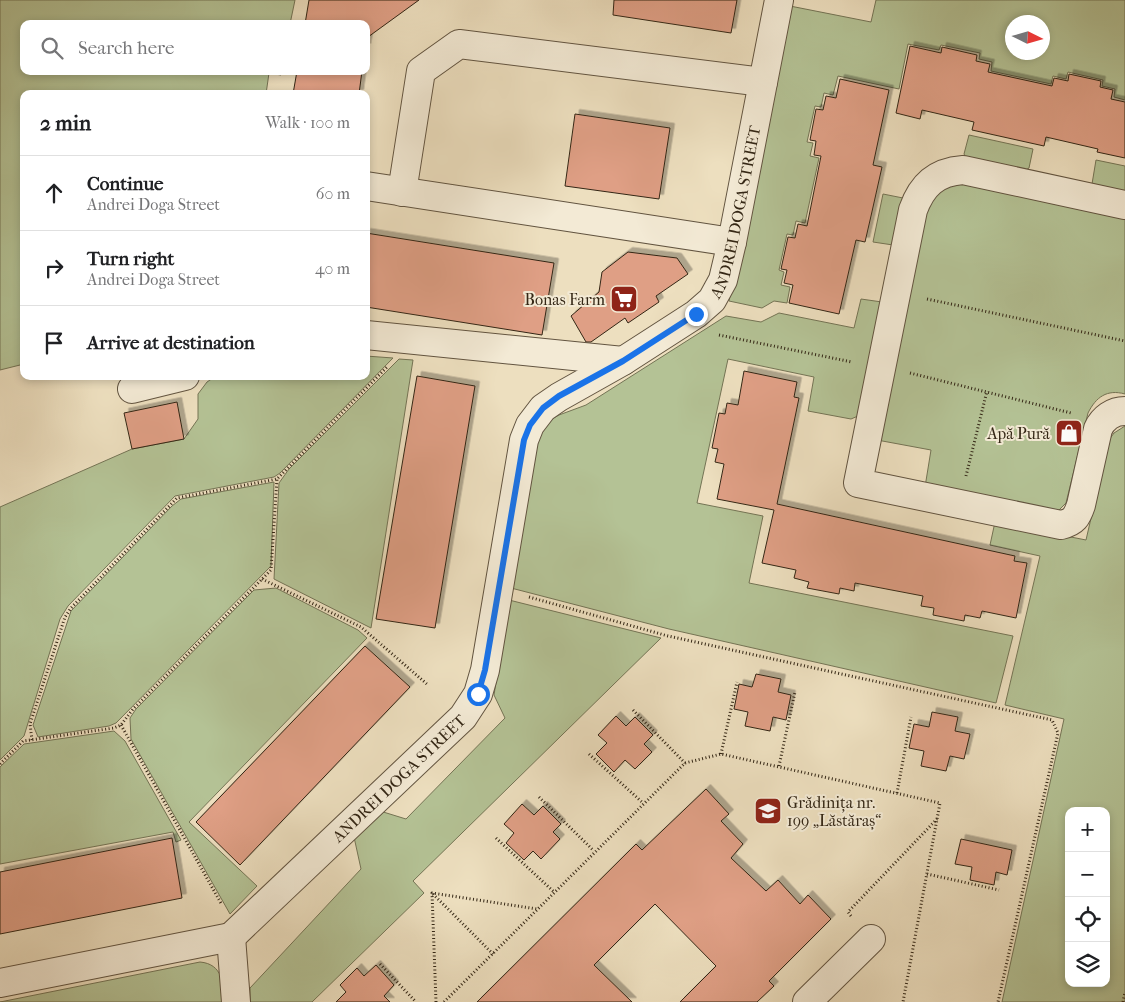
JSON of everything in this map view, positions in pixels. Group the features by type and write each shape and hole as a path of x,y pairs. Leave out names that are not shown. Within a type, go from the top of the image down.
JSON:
{"street":[{"name":"ANDREI DOGA STREET","path":"234,934 463,717 478,694 485,670 524,440 530,425 543,408 559,396 623,361 696,314 712,300 723,280 732,242 779,0"},
{"path":"402,192 421,71 459,44 763,82"},
{"path":"1125,205 963,170 938,176 927,183 916,202 858,483 1061,525 1071,522 1078,515 1098,429 1102,421 1120,411 1125,411"},
{"path":"370,187 732,242"},
{"path":"370,335 623,361"},
{"path":"132,389 169,380"},
{"path":"0,983 234,934 236,1002"},
{"path":"807,1002 871,939"}],"path":[{"path":"897,292 1125,342"},
{"path":"32,740 30,724 71,608 177,498 277,479 414,340"},
{"path":"960,504 987,391"},
{"path":"0,764 23,741 114,728 121,725 133,709 273,566 277,479"},
{"path":"262,579 361,627 428,685"},
{"path":"499,589 668,636 1052,720 1058,733 998,1002"},
{"path":"721,754 737,682"},
{"path":"779,766 795,692"},
{"path":"633,710 685,763"},
{"path":"897,793 911,717"},
{"path":"121,725 234,934"},
{"path":"590,754 643,803"},
{"path":"444,1002 594,851 685,763 721,754 940,803 903,1002"},
{"path":"539,797 594,851"},
{"path":"871,939 848,912 937,819"},
{"path":"496,838 554,892"},
{"path":"926,874 999,890"},
{"path":"432,893 538,909"},
{"path":"432,893 493,954"},
{"path":"432,893 436,1002"},
{"path":"380,964 416,1002"},
{"path":"1123,1002 1125,992"}],"green space":[{"path":"0,0 295,0 291,20 20,20 20,75 269,75 267,90 20,90 20,365 0,370"},
{"path":"876,0 1125,0 1125,100 1114,97 1115,89 1102,86 1103,80 1068,72 1066,79 1053,76 1051,84 991,71 992,62 979,59 980,53 941,45 939,50 908,44 899,89 838,76 833,95 824,93 821,107 815,106 807,142 813,143 810,156 819,158 805,223 796,221 793,235 787,234 779,270 784,272 781,285 790,287 787,303 774,301 762,308 729,301 790,6 871,22"},
{"path":"969,135 1033,149 1029,168 1024,171 967,160 964,154"},
{"path":"1096,160 1125,166 1125,194 1092,184"},
{"path":"950,181 1125,215 1125,394 1107,394 1098,399 1091,407 1066,503 1057,512 925,487 931,450 877,440 923,207"},
{"path":"883,194 903,198 907,202 893,245 873,242"},
{"path":"861,299 882,302 858,416 851,419 808,411 814,377 728,359 697,503 763,516 749,583 1013,636 996,703 669,629 511,588 535,438 547,422 559,415 586,405 726,316 761,322 779,313 854,328"},
{"path":"370,356 393,358 274,477 175,496 68,606 60,619 24,736 0,760 0,507 132,449 184,439 198,419 198,394 210,380 370,380"},
{"path":"399,359 413,360 371,628 274,579 279,483 289,469"},
{"path":"1125,426 1125,1002 1002,1002 1064,719 1005,705 1040,556 990,545 995,522 1086,540 1109,440 1114,433"},
{"path":"274,482 271,566 116,723 109,726 38,737 33,725 71,611 172,506 181,499"},
{"path":"276,588 358,630 367,638 189,822 257,886 230,914 131,739 130,718 136,709 254,590"},
{"path":"509,600 661,638 413,881 424,893 312,1002 250,1002 250,988 361,869 354,837 380,811 406,819 505,718 494,695"},
{"path":"114,731 125,741 181,840 176,842 173,832 0,864 0,767 24,744"},
{"path":"200,962 208,964 218,971 223,982 226,1002 0,1002"}],"building":[{"path":"309,0 419,0 370,36 370,20 306,20"},
{"path":"614,0 737,0 731,33 613,15"},
{"path":"910,46 941,53 942,47 977,55 976,61 990,64 988,72 1052,86 1054,78 1068,81 1069,74 1101,81 1100,87 1113,90 1111,99 1125,102 1125,158 1097,152 1098,149 1046,137 1044,146 972,130 974,122 922,110 920,119 896,113"},
{"path":"296,75 361,75 360,90 294,90"},
{"path":"840,79 889,90 873,165 882,167 865,242 856,240 839,314 789,303 793,285 784,283 787,270 781,269 788,237 795,238 798,224 807,226 821,156 814,155 816,141 810,140 816,109 823,110 826,96 836,98"},
{"path":"575,114 670,128 659,199 565,186"},
{"path":"370,234 554,263 542,335 370,308"},
{"name":"Bonas Farm","path":"628,252 677,258 688,274 656,296 659,302 628,323 625,318 591,342 586,342 571,316 599,292 602,272"},
{"path":"744,371 797,382 794,397 799,398 777,504 1015,556 1014,561 1027,563 1016,618 982,611 980,618 965,615 964,621 933,615 934,608 921,606 923,596 855,583 854,591 840,588 839,594 807,588 809,582 794,578 796,570 762,563 774,510 717,499 724,464 715,462 718,449 712,448 719,413 725,414 727,403 738,405"},
{"path":"417,376 475,386 435,628 376,619"},
{"path":"177,402 184,439 132,449 124,413"},
{"path":"365,646 410,687 240,865 196,822"},
{"path":"756,674 781,679 778,692 791,695 786,720 773,717 770,731 745,726 748,712 734,709 739,684 752,687"},
{"path":"932,712 958,717 955,731 970,734 964,759 950,756 946,771 921,766 924,751 909,748 914,724 929,727"},
{"path":"616,716 626,726 635,717 653,735 644,744 652,752 635,769 625,760 614,772 596,754 607,743 598,735"},
{"path":"706,789 729,814 721,821 743,844 731,858 766,891 778,880 800,904 808,895 831,919 769,981 774,986 757,1002 680,1002 716,966 655,904 594,965 632,1002 477,1002 636,844 642,850"},
{"path":"522,804 534,815 543,806 561,824 553,832 560,839 541,859 533,851 524,860 506,843 514,833 504,824"},
{"path":"172,838 182,898 0,934 0,872"},
{"path":"961,839 1012,850 1007,875 996,872 994,885 970,880 972,867 955,864"},
{"path":"376,965 394,985 384,996 390,1002 336,1002 346,992 340,985 357,968 364,976"}],"place":[{"name":"Bonas Farm","path":"624,299"},
{"name":"Apă Pură","path":"1069,433"},
{"name":"Grădinița nr. 199 „Lăstăraș“","path":"768,811"}],"route":[{"path":"478,694 485,670 524,440 530,425 543,408 559,396 623,361 696,314"}]}
